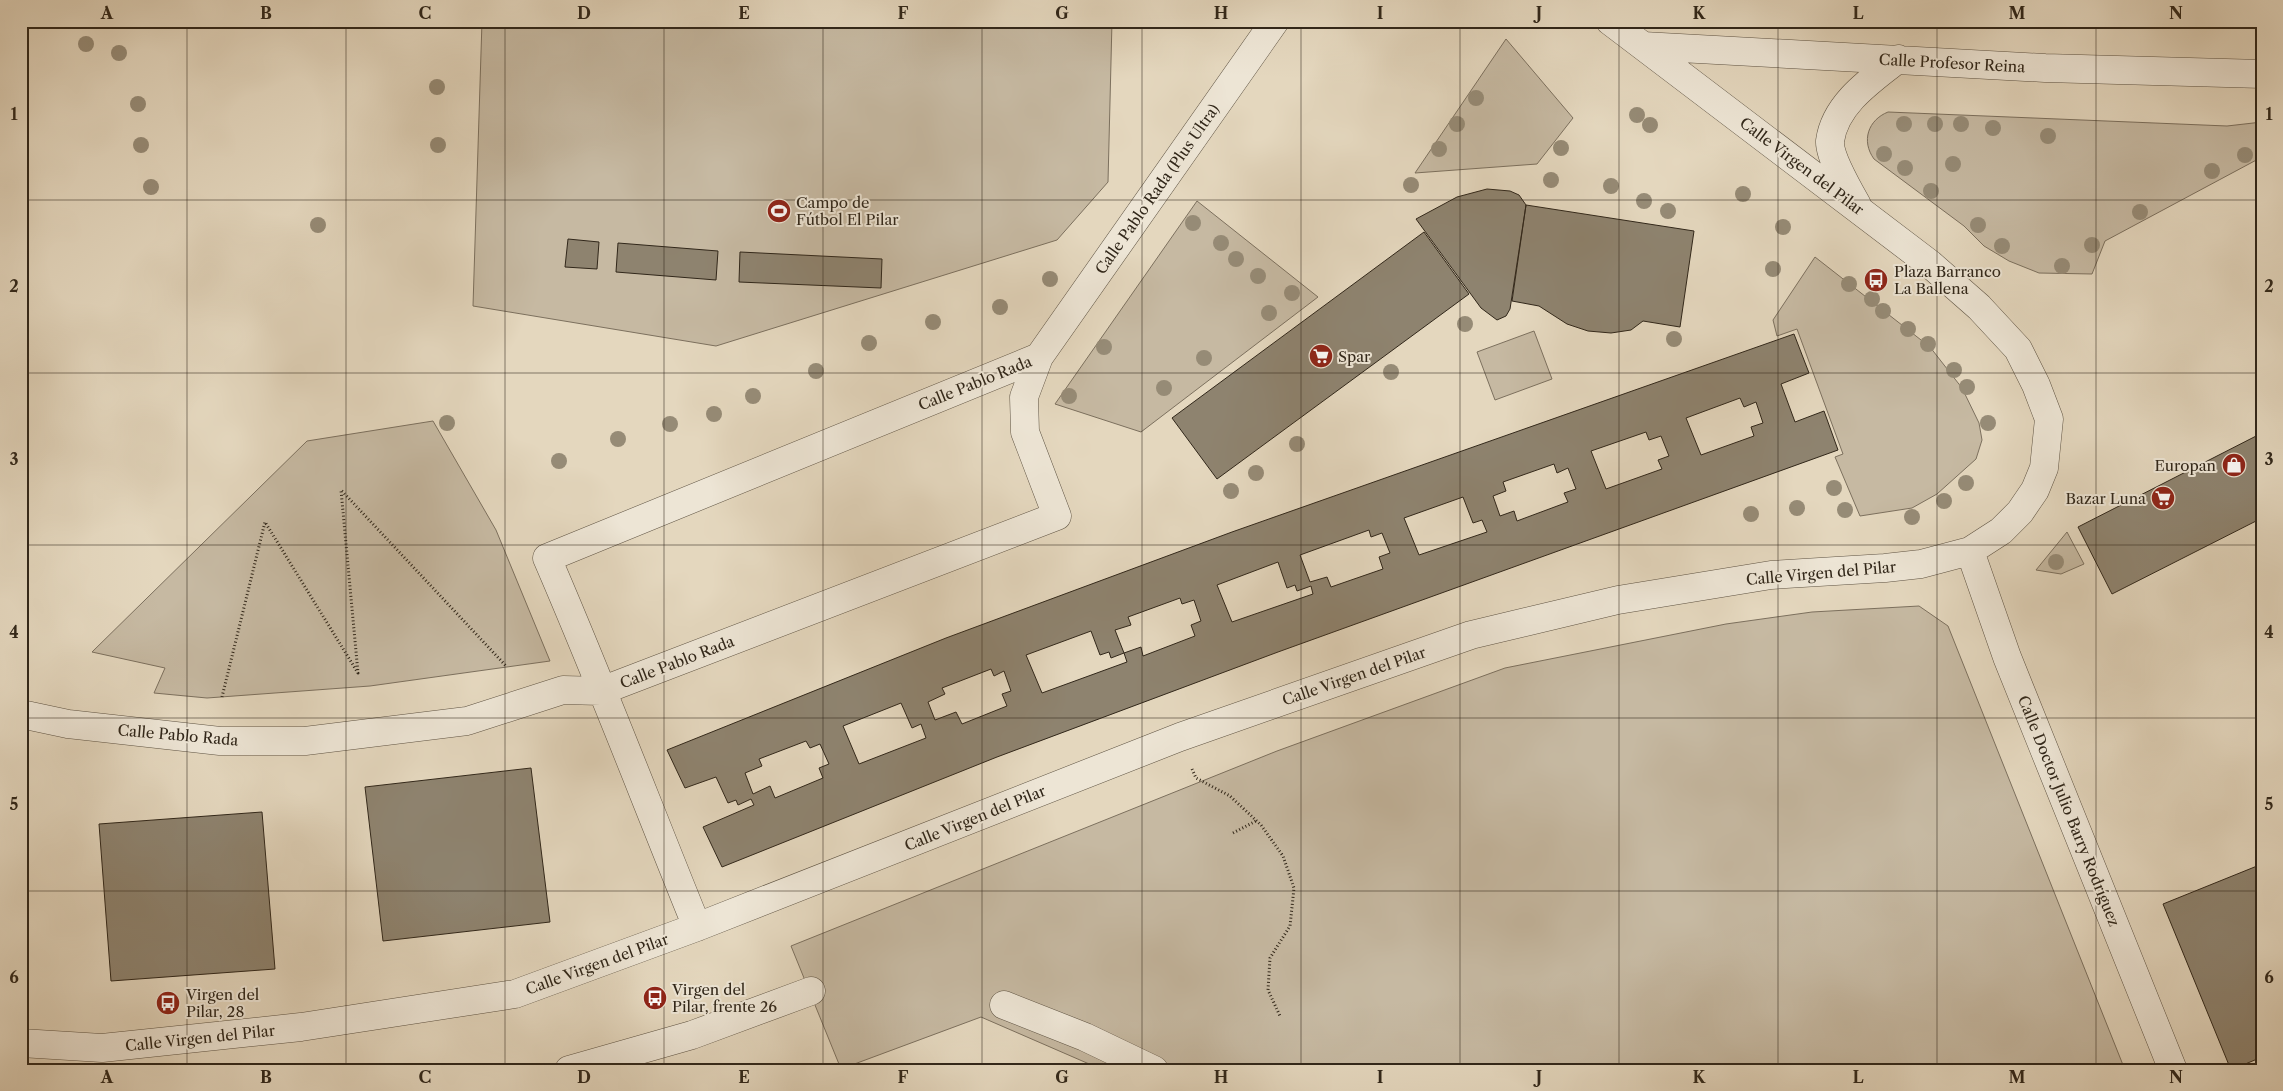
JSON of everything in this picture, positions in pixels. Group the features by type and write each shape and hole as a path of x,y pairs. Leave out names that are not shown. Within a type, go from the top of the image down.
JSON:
{"street":[{"name":"Calle Pablo Rada (Plus Ultra)","path":"1039,357 1275,21"},
{"name":"Calle Virgen del Pilar","path":"21,1043 102,1048 301,1027 516,994 698,927 1180,737 1471,635 1609,602 1771,575 1920,564 1970,551 2001,531 2020,512 2035,490 2044,468 2049,419 2018,349 1979,307 1954,284 1610,21"},
{"name":"Calle Profesor Reina","path":"1643,46 2045,68 2262,74"},
{"path":"1861,212 1841,176 1830,142 1839,114 1867,84 1898,59"},
{"name":"Calle Pablo Rada","path":"601,691 547,558 1039,357"},
{"name":"Calle Pablo Rada","path":"21,714 68,724 220,741 304,741 467,721 564,690 601,691 1058,516 1025,432 1024,398 1039,357"},
{"name":"Calle Doctor Julio Barry Rodríguez","path":"1970,551 2007,657 2173,1070"},
{"path":"601,691 698,927"},
{"path":"569,1070 692,1035 811,991"},
{"path":"1004,1004 1085,1037 1154,1070"}],"path":[{"path":"222,697 265,522 358,673 341,490 507,667"},
{"path":"1180,737 1196,778 1230,796 1256,821 1283,856 1294,888 1290,926 1270,958 1268,990 1280,1016"},
{"path":"1233,833 1256,821"}],"shaded area":[{"name":"Campo de Fútbol El Pilar","path":"482,21 1112,21 1108,182 1057,240 716,346 473,306"},
{"path":"1506,39 1573,118 1537,164 1415,173"},
{"path":"1888,112 2227,126 2262,122 2262,157 2105,241 2092,274 2039,273 2009,261 1984,246 1964,226 1874,159 1870,152 1867,138 1871,126"},
{"path":"1197,201 1318,297 1141,432 1055,404"},
{"path":"1815,257 1930,347 1962,388 1979,423 1982,440 1976,459 1937,494 1912,508 1860,516 1835,457 1843,454 1797,329 1777,336 1773,320"},
{"path":"1534,331 1552,379 1495,400 1477,352"},
{"path":"433,421 496,530 550,661 370,686 207,698 154,693 165,668 92,652 307,441"},
{"path":"2067,532 2084,564 2061,574 2036,570"},
{"path":"1919,606 1948,626 2125,1070 1103,1070 981,1017 841,1069 791,946 1277,751 1505,668 1726,624 1812,612"}],"building":[{"path":"1487,189 1510,191 1519,195 1526,205 1510,309 1506,316 1497,320 1481,308 1416,219 1457,197"},
{"path":"1526,205 1694,231 1680,327 1643,321 1631,330 1611,333 1588,331 1567,324 1539,306 1512,301"},
{"name":"Spar","path":"1424,232 1469,294 1217,479 1172,418"},
{"path":"568,239 599,242 597,269 565,267"},
{"path":"618,243 718,251 716,280 616,272"},
{"path":"740,252 882,259 881,288 739,282"},
{"path":"1794,334 1809,373 1781,384 1795,422 1824,411 1838,450 1278,652 997,757 722,867 703,827 754,805 751,799 738,805 736,800 728,803 716,777 685,788 667,750 946,638 1232,532","holes":["1740,398 1744,407 1756,402 1763,423 1751,427 1754,436 1701,455 1686,418","1646,432 1649,440 1661,436 1669,456 1658,460 1662,469 1606,489 1591,451","1554,464 1557,473 1568,468 1576,489 1564,493 1568,502 1517,521 1514,511 1500,516 1493,496 1506,491 1503,482","1463,497 1473,523 1482,520 1487,532 1419,555 1404,518","1369,530 1371,537 1382,533 1390,553 1379,557 1383,569 1331,587 1327,577 1310,582 1300,555","1278,562 1287,588 1295,585 1297,591 1311,586 1313,594 1232,622 1217,585","1180,598 1182,604 1194,600 1201,621 1191,625 1195,636 1143,656 1141,647 1124,653 1115,630 1131,625 1128,617","1091,631 1100,655 1109,652 1111,658 1124,653 1127,662 1042,693 1026,655","991,669 994,676 1004,671 1011,691 1002,694 1007,706 962,724 956,712 935,720 928,702 945,694 942,688","901,703 912,728 921,724 926,738 859,764 843,726","806,741 810,748 820,744 829,764 819,768 823,778 775,798 770,786 753,794 745,773 762,766 759,759"]},
{"path":"2262,433 2262,518 2112,594 2078,527"},
{"path":"531,768 550,922 383,941 365,787"},
{"path":"262,812 275,969 111,981 99,824"},
{"path":"2262,864 2262,1057 2231,1070 2163,904"}],"place":[{"name":"Campo de Fútbol El Pilar","path":"779,211"},
{"name":"Plaza Barranco La Ballena","path":"1876,280"},
{"name":"Spar","path":"1321,356"},
{"name":"Europan","path":"2234,465"},
{"name":"Bazar Luna","path":"2163,498"},
{"name":"Virgen del Pilar, frente 26","path":"655,998"},
{"name":"Virgen del Pilar, 28","path":"168,1003"}]}
